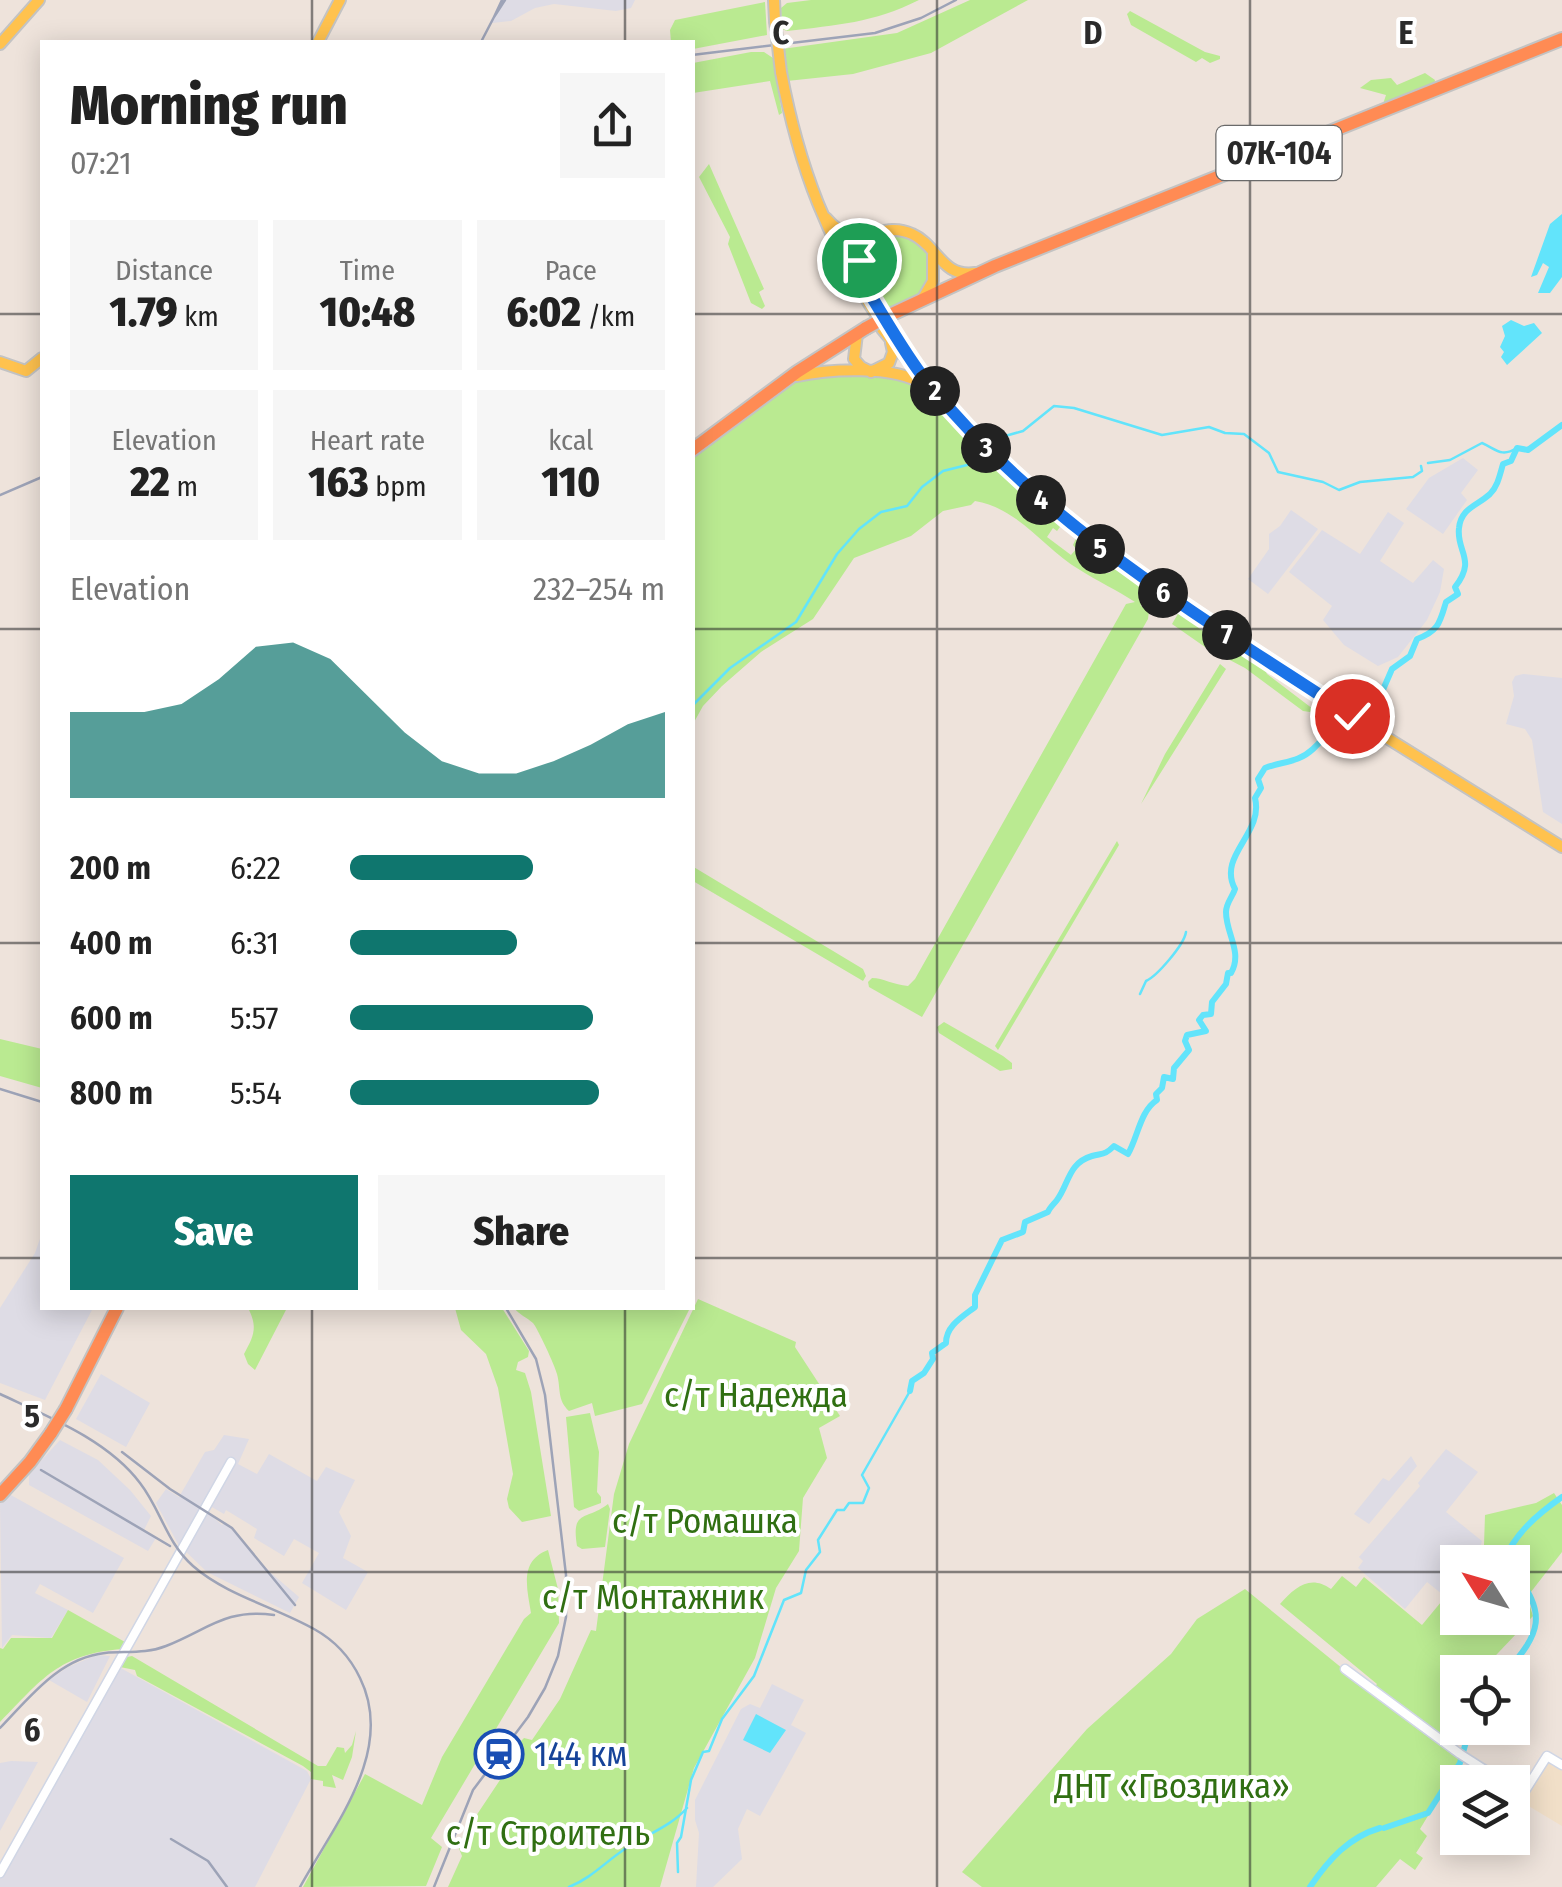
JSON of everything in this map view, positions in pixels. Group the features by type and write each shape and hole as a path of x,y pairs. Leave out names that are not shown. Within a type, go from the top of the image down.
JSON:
{"highway":[{"name":"07К-104","path":"695,448 799,374 873,328 995,266 1562,39"},
{"path":"0,1495 52,1433 117,1310"}],"main road":[{"path":"0,44 39,0"},
{"path":"319,40 340,0"},
{"path":"774,0 789,126 812,200 873,328 956,418"},
{"path":"781,72 800,156 814,198 847,270 883,327 979,441"},
{"path":"800,156 822,209 836,230 861,238 887,231 910,233 943,264 960,273 972,274 995,266"},
{"path":"887,231 875,236 862,252 860,275 924,379"},
{"path":"921,302 934,274 930,250"},
{"path":"871,372 856,362 853,352 873,328"},
{"path":"871,372 883,368 892,356 892,343 873,328"},
{"path":"0,362 26,372 40,360"},
{"path":"799,374 871,372 916,380 992,454 1117,562 1562,847"}],"street":[{"path":"0,1873 231,1462"},
{"path":"1344,1669 1477,1765"},
{"path":"1530,1782 1546,1756 1562,1765"}],"shaded area":[{"path":"501,0 635,0 631,8 616,11 554,4 535,8 511,21 492,23"},
{"path":"1463,458 1478,470 1461,493 1467,500 1443,534 1406,509 1429,478"},
{"path":"1291,510 1318,529 1268,594 1248,579 1269,549 1269,534"},
{"path":"1388,512 1404,523 1380,561 1413,583 1433,560 1444,569 1440,592 1427,620 1398,657 1378,666 1344,645 1323,620 1332,606 1289,572 1322,530 1360,554"},
{"path":"1515,676 1562,678 1562,824 1543,812 1532,740 1525,729 1506,724 1514,696 1512,682"},
{"path":"40,1239 40,1310 92,1310 45,1400 0,1383 0,1308"},
{"path":"101,1374 150,1403 126,1447 76,1419"},
{"path":"224,1435 249,1439 238,1464 257,1474 269,1454 317,1481 326,1467 355,1480 339,1512 351,1536 343,1558 368,1572 346,1610 302,1583 319,1553 294,1539 284,1556 254,1538 257,1529 226,1510 224,1514 210,1506 207,1512 222,1525 225,1522 271,1573 299,1597 290,1613 207,1572 178,1544 156,1503 166,1489 179,1497 205,1452 214,1450"},
{"path":"60,1440 98,1460 151,1516 144,1530 156,1538 148,1551 29,1485 29,1474"},
{"path":"1446,1449 1478,1472 1446,1512 1482,1541 1481,1545 1440,1545 1440,1592 1427,1582 1405,1609 1358,1568 1363,1561 1359,1557 1420,1486 1418,1483"},
{"path":"1411,1456 1417,1466 1369,1524 1354,1514 1383,1478 1389,1481"},
{"path":"9,1494 124,1558 93,1613 40,1584 35,1593 68,1610 51,1638 12,1635 2,1648 0,1501"},
{"path":"97,1655 110,1656 87,1702 49,1680 68,1667"},
{"path":"117,1666 307,1771 311,1779 255,1887 0,1887 0,1877"},
{"path":"772,1684 804,1700 791,1725 806,1733 760,1816 747,1809 738,1829 742,1859 713,1887 696,1887 699,1833 695,1800 741,1709 750,1704 760,1708"},
{"path":"38,1762 0,1831 0,1763"},
{"path":"1546,1763 1562,1768 1562,1826 1530,1807 1530,1789"}],"green space":[{"path":"919,0 854,22 782,29 781,8 787,3"},
{"path":"970,0 1028,0 931,53 853,74 787,81 782,49 897,33"},
{"path":"765,2 767,35 695,49 695,40 671,40 675,20"},
{"path":"1130,11 1220,59 1210,63 1202,58 1196,62 1131,25 1127,14"},
{"path":"764,52 773,58 782,113 779,115 770,81 695,93 695,63"},
{"path":"1425,73 1435,80 1434,85 1389,105 1383,104 1386,95 1360,88 1371,80 1391,78 1397,85"},
{"path":"709,164 764,289 759,292 765,306 762,309 751,303 728,244 730,237 699,177"},
{"path":"884,234 910,235 928,255 931,267 924,293 885,315 866,285 863,253"},
{"path":"830,373 898,376 917,384 975,442 969,449 978,453 984,463 990,457 1058,520 1060,527 1057,531 1053,528 1047,537 1071,555 1077,536 1095,553 1086,570 1109,573 1115,569 1151,593 1140,605 1149,611 1148,619 922,1017 869,987 868,982 876,978 908,986 915,979 1126,604 1135,602 1067,561 1005,512 975,501 943,511 911,536 854,558 813,619 761,652 722,686 695,720 695,455 797,381"},
{"path":"1179,612 1263,666 1267,674 1313,709 1303,711 1245,668 1172,624"},
{"path":"1220,664 1226,669 1141,804 1165,754"},
{"path":"1117,841 1119,845 998,1050 995,1046"},
{"path":"695,868 863,969 863,981 695,882"},
{"path":"944,1022 1003,1056 1012,1063 1012,1069 1000,1071 939,1033 937,1027"},
{"path":"0,1039 40,1049 40,1087 0,1076"},
{"path":"698,1299 796,1342 795,1347 840,1416 819,1428 827,1458 803,1498 799,1551 776,1588 755,1658 694,1768 660,1887 448,1887 462,1856 458,1846 464,1834 518,1753 518,1744 524,1738 532,1740 560,1699 591,1630 596,1631 614,1494 629,1444"},
{"path":"249,1310 286,1310 255,1370 244,1354 254,1331"},
{"path":"456,1310 503,1310 529,1351 516,1370 525,1373 531,1392 551,1516 522,1522 509,1508 507,1499 513,1474 498,1388 486,1354 461,1330"},
{"path":"517,1310 689,1310 642,1404 595,1416 592,1403 569,1411 565,1407 556,1370 533,1323"},
{"path":"590,1413 599,1452 597,1492 601,1503 579,1511 574,1507 566,1417"},
{"path":"1554,1493 1562,1505 1562,1552 1530,1593 1530,1545 1484,1545 1485,1515 1536,1503"},
{"path":"608,1504 605,1547 577,1546 578,1521"},
{"path":"548,1550 558,1589 559,1623 431,1838 442,1847 426,1886 303,1887 365,1774 422,1805 442,1757 531,1613 529,1568"},
{"path":"1342,1576 1356,1587 1364,1577 1422,1625 1440,1603 1440,1635 1515,1635 1496,1655 1440,1655 1438,1736 1373,1689 1377,1684 1280,1604 1303,1585 1316,1583 1331,1589"},
{"name":"ДНТ «Гвоздика»","path":"1245,1589 1375,1695 1463,1758 1459,1765 1440,1765 1440,1796 1420,1829 1427,1836 1416,1853 1423,1858 1415,1870 1400,1859 1376,1887 982,1887 962,1872 1087,1729 1171,1654 1197,1619"},
{"path":"68,1610 125,1642 122,1649 82,1656 53,1671 0,1722 0,1648 11,1638 52,1638"},
{"path":"132,1656 318,1766 326,1766 337,1747 344,1748 345,1753 356,1731 343,1780 332,1775 336,1788 323,1786 323,1781 311,1779 311,1772 303,1766 137,1676 135,1670 120,1667 122,1658"}],"water":[{"path":"1562,214 1562,277 1550,293 1538,293 1549,267 1543,263 1537,275 1531,277 1550,224"},
{"path":"1511,320 1524,326 1534,323 1542,333 1507,365 1500,347 1505,336 1502,326"},
{"path":"756,1714 786,1730 770,1753 743,1740"}],"waterway":[{"path":"988,446 998,438 1023,431 1054,406 1074,408 1162,435 1209,427 1244,434 1269,453 1278,472 1323,482 1339,490 1360,482 1413,477 1422,471 1421,466"},
{"path":"910,1391 912,1381 924,1373 933,1359 932,1353 946,1343 952,1327 975,1307 975,1295 1002,1240 1023,1232 1025,1222 1048,1212 1084,1159 1114,1146 1128,1154 1143,1117 1157,1100 1164,1077 1173,1079 1174,1068 1189,1050 1187,1035 1206,1031 1199,1020 1211,1014 1212,1002 1234,965 1235,950 1226,912 1235,889 1232,866 1253,823 1255,798 1261,788 1258,779 1265,768 1307,754 1347,706 1366,695 1382,692 1392,669 1410,656 1417,639 1434,629 1446,602 1458,594 1455,587 1465,562 1459,536 1463,516 1493,491 1503,464 1511,461 1517,448 1528,450 1562,425"},
{"path":"1428,463 1450,460 1482,443 1503,452 1517,448"},
{"path":"695,703 730,668 796,622 837,554 859,529 881,512 907,506 922,487 943,471 971,464 983,452"},
{"path":"1140,994 1146,981 1175,952 1186,932"},
{"path":"678,1872 677,1843 691,1780 703,1752 709,1751 722,1719 754,1676 784,1600 801,1593 806,1570 820,1552 818,1540 837,1510 844,1510 849,1503 863,1503 869,1488 862,1475 910,1391"},
{"path":"1513,1545 1527,1526 1562,1497"},
{"path":"1519,1655 1536,1623 1530,1597"},
{"path":"1384,1828 1428,1813 1460,1763 1465,1745"},
{"path":"569,1887 687,1808"},
{"path":"1310,1887 1340,1850 1380,1828"}],"railway":[{"path":"502,0 494,17 505,0"},
{"path":"695,55 875,33 921,18 956,0"},
{"path":"482,40 494,17"},
{"path":"0,495 40,478"},
{"path":"0,1089 40,1101"},
{"path":"434,1887 473,1790 545,1688 558,1656 566,1617 566,1575 545,1395 536,1359 507,1310"},
{"path":"0,1394 57,1420 111,1454 140,1483 176,1547 193,1566 220,1585 321,1633 356,1670 369,1705 371,1733 366,1760 343,1813 300,1887"},
{"path":"122,1452 170,1489 232,1528 295,1605"},
{"path":"41,1470 170,1546"},
{"path":"0,1728 46,1681 73,1662 105,1653 158,1649 230,1618 274,1615"},
{"path":"171,1839 208,1861 227,1887"}],"place":[{"name":"144 км","path":"499,1754"}],"route":[{"path":"859,260 865,286 924,379 1026,486 1117,562 1352,716"}],"park label":[{"name":"с/т Надежда","path":"756,1395"},
{"name":"с/т Ромашка","path":"705,1521"},
{"name":"с/т Монтажник","path":"653,1597"},
{"name":"с/т Строитель","path":"548,1833"}]}
